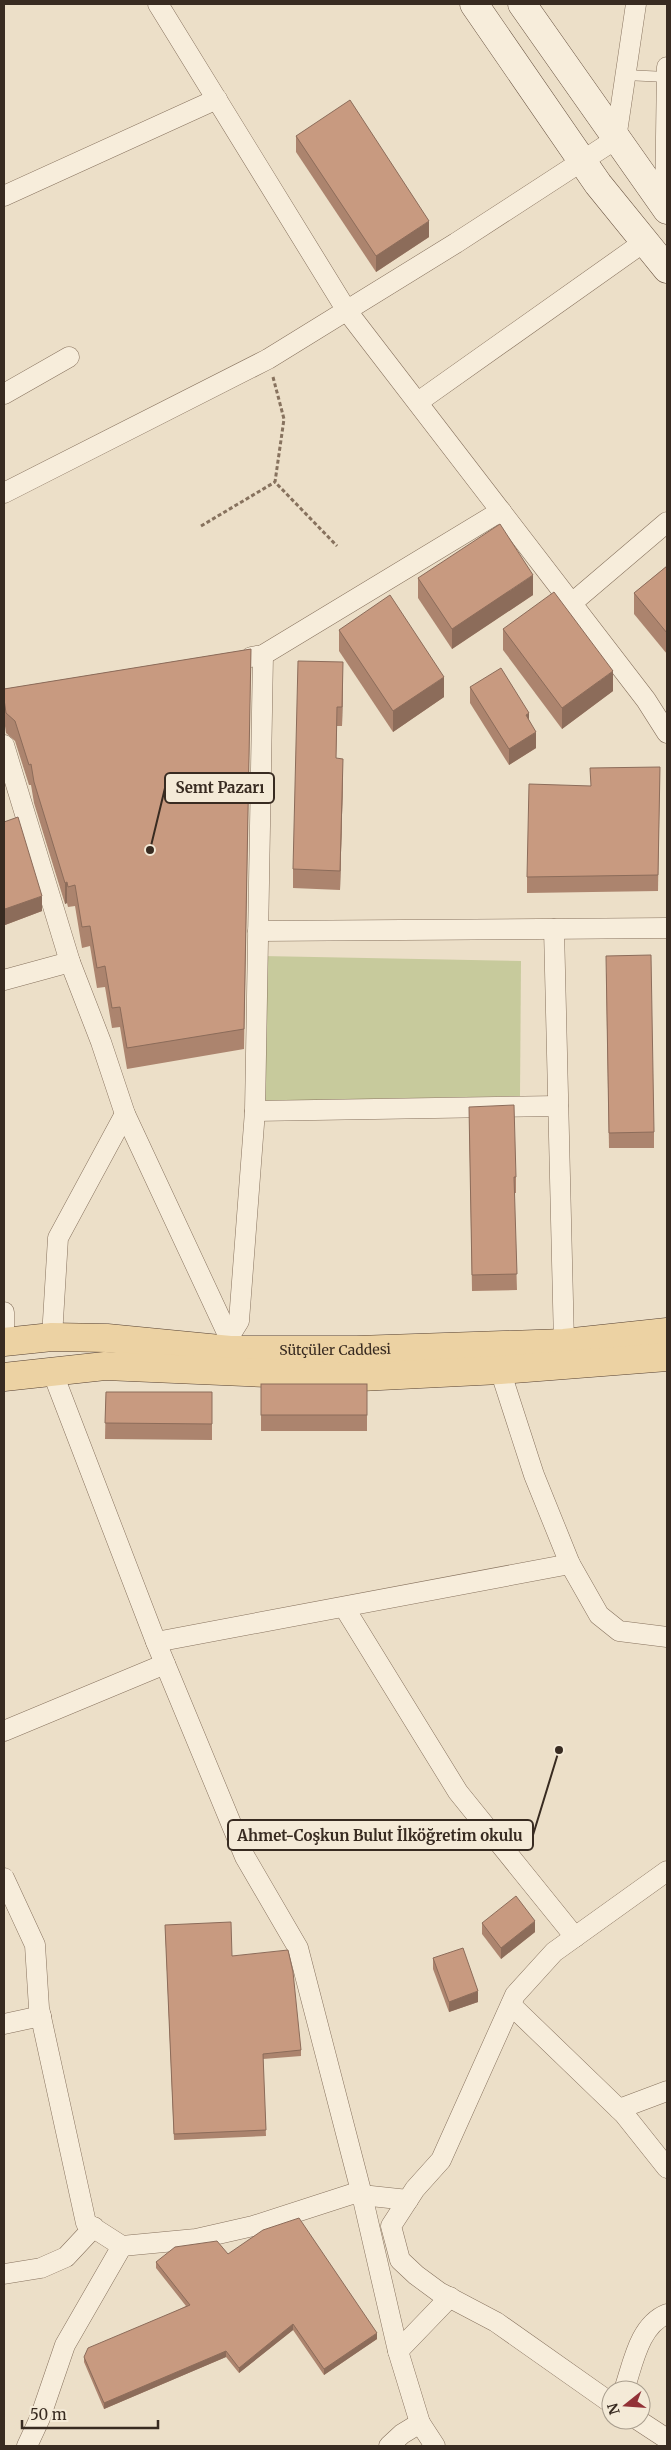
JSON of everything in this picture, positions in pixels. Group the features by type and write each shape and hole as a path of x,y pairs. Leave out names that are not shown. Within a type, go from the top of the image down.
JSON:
{"main road":[{"path":"474,4 583,162 644,242 667,268"},
{"path":"522,4 666,208"},
{"name":"Sütçüler Caddesi","path":"4,1341 52,1337 107,1338 357,1350 564,1343 667,1332"},
{"name":"Sütçüler Caddesi","path":"4,1377 105,1366 360,1377 500,1370 667,1357"}],"street":[{"path":"158,4 347,311 646,700 667,733"},
{"path":"4,493 268,359 583,162 616,139 636,4"},
{"path":"666,208 667,67"},
{"path":"4,196 217,99"},
{"path":"418,402 644,242"},
{"path":"4,394 69,357"},
{"path":"234,659 263,655 501,511"},
{"path":"572,603 667,522"},
{"path":"230,1343 239,1321 255,1111 263,655"},
{"path":"4,745 70,962 101,1042 125,1114 230,1343"},
{"path":"258,931 667,928"},
{"path":"554,929 564,1343"},
{"path":"4,980 70,962"},
{"path":"255,1111 558,1106"},
{"path":"52,1337 58,1238 125,1114"},
{"path":"4,1312 4,1341"},
{"path":"500,1370 534,1475 570,1564 586,1589 599,1615 618,1631 667,1637"},
{"path":"52,1371 156,1642 245,1856 298,1948 362,2195 398,2351 420,2423 435,2446"},
{"path":"156,1642 570,1564"},
{"path":"344,1607 458,1792 574,1937"},
{"path":"4,1732 165,1664"},
{"path":"601,2396 496,2322 439,2292 416,2275 400,2260 391,2226 408,2200 441,2160 515,1995 554,1952 667,1870"},
{"path":"4,1878 35,1945 41,2016 86,2222 122,2246 196,2239 253,2226 352,2194 408,2200"},
{"path":"511,2005 619,2109 667,2168"},
{"path":"4,2024 41,2016"},
{"path":"619,2109 667,2091"},
{"path":"4,2274 42,2268 66,2257 94,2227"},
{"path":"27,2446 40,2418 65,2345 122,2246"},
{"path":"398,2351 450,2297"},
{"path":"628,2380 644,2334 658,2317 667,2314"},
{"path":"389,2446 402,2434 420,2423"},
{"path":"649,2430 658,2439"}],"lane":[{"path":"625,75 667,77"}],"path":[{"path":"201,526 274,482 284,419 268,359"},
{"path":"274,482 337,546"}],"green space":[{"path":"262,956 521,961 520,1096 262,1101"}],"building":[{"path":"350,100 429,221 376,256 296,136"},
{"path":"500,524 533,575 452,629 418,578"},
{"path":"667,566 667,633 634,593"},
{"path":"554,592 613,671 562,708 503,629"},
{"path":"390,595 444,677 393,711 339,630"},
{"path":"251,649 244,1029 127,1048 120,1007 112,1008 105,966 97,968 90,926 82,927 75,885 68,887 67,882 65,883 34,782 31,764 29,765 15,721 6,713 4,689"},
{"path":"298,661 343,662 342,707 337,707 336,758 343,759 340,871 293,869"},
{"path":"501,668 529,713 526,715 536,732 509,749 470,687"},
{"path":"660,767 658,875 527,877 529,784 591,786 590,768"},
{"path":"18,817 42,896 5,909 4,822"},
{"path":"651,955 654,1132 609,1133 606,956"},
{"path":"514,1105 517,1274 472,1275 469,1107"},
{"path":"261,1384 367,1384 367,1415 261,1415"},
{"path":"106,1392 212,1392 212,1424 105,1423"},
{"path":"516,1896 535,1921 501,1948 482,1923"},
{"path":"231,1922 232,1956 288,1950 293,1972 301,2050 263,2054 266,2130 174,2134 165,1925"},
{"path":"463,1948 478,1991 449,2002 433,1958"},
{"path":"299,2218 377,2333 324,2369 293,2324 239,2368 226,2351 104,2403 84,2357 88,2348 190,2305 156,2262 175,2247 217,2241 228,2254 263,2230"}],"place":[{"name":"Semt Pazarı","path":"150,850"},
{"name":"Ahmet-Coşkun Bulut İlköğretim okulu","path":"559,1750"}]}
